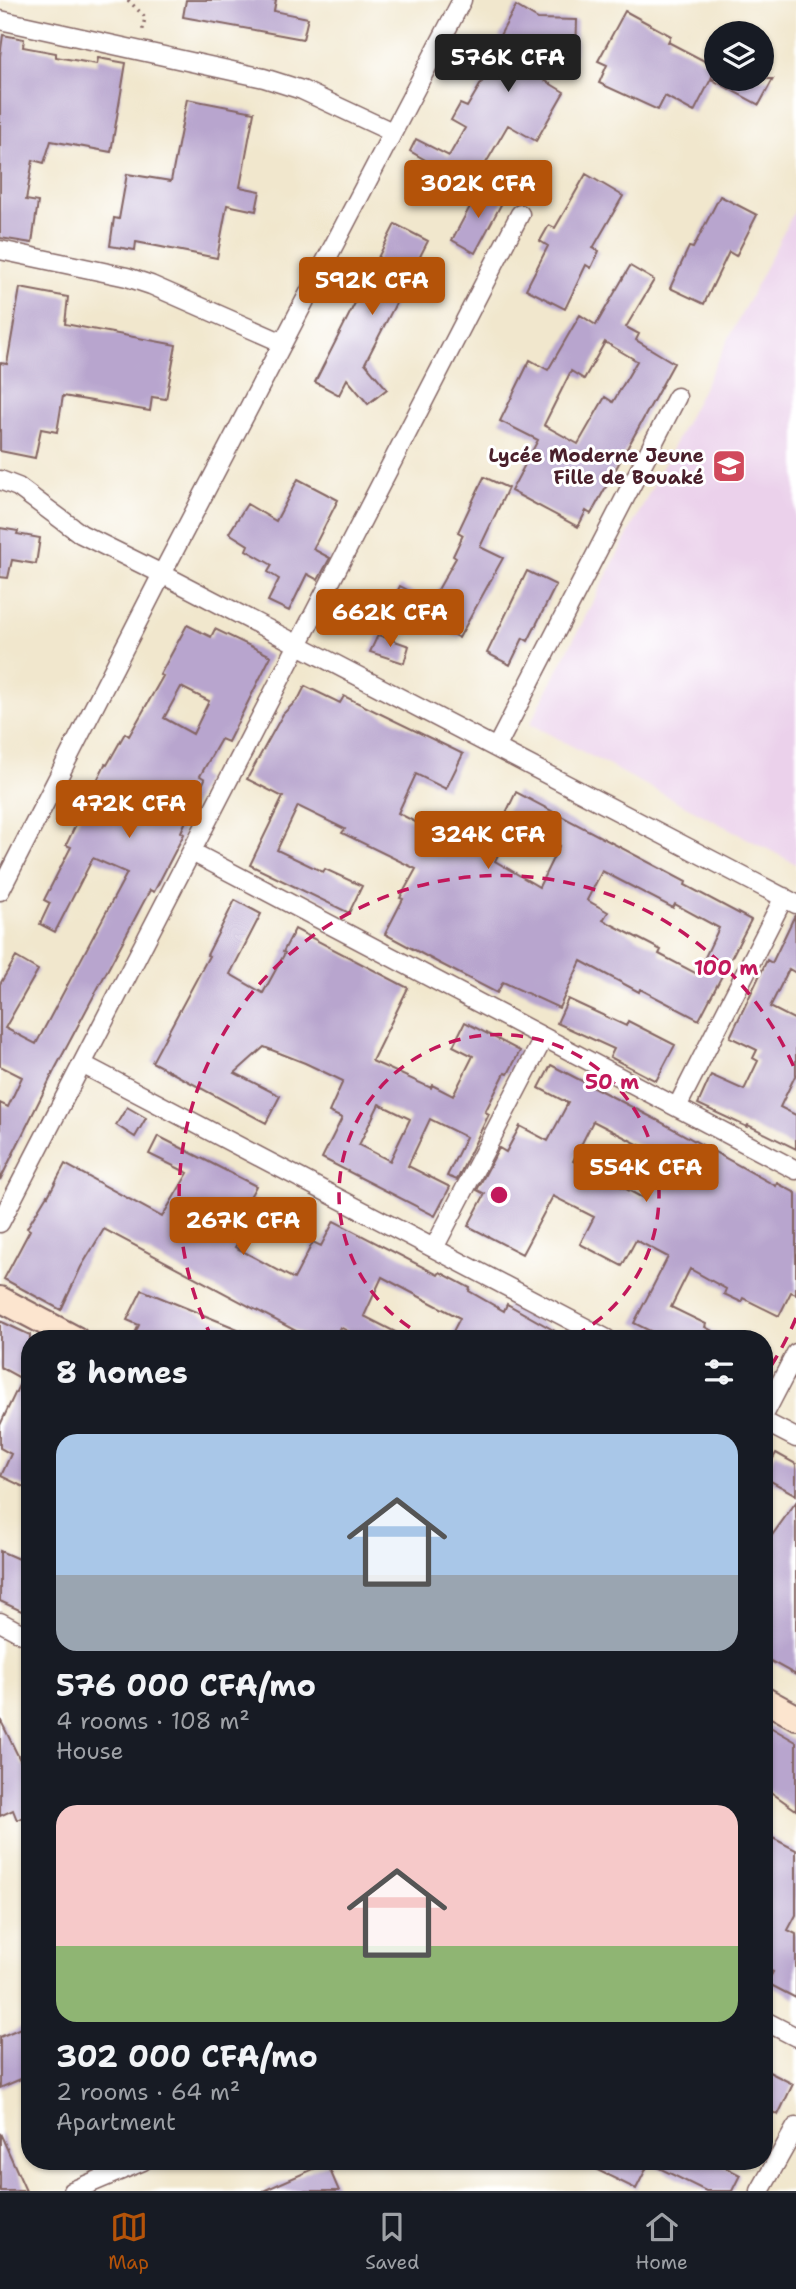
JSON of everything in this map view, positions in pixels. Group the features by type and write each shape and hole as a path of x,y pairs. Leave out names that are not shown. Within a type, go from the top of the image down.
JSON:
{"street":[{"path":"0,891 162,574 462,0"},
{"path":"0,20 264,78 302,90 392,132"},
{"path":"0,1223 520,214"},
{"path":"0,250 102,270 139,281 283,343"},
{"path":"496,748 677,397"},
{"path":"0,480 18,487 81,534 299,644 790,901 677,1107"},
{"path":"192,852 796,1170"},
{"path":"434,1248 544,1039"},
{"path":"82,1064 590,1330"},
{"path":"0,1299 59,1330"},
{"path":"773,1398 796,1353"},
{"path":"773,1426 796,1438"},
{"path":"0,1622 21,1633"},
{"path":"773,1704 796,1717"},
{"path":"773,2025 796,2037"},
{"path":"773,2168 796,2127"},
{"path":"72,2191 105,2185 129,2170"},
{"path":"760,2191 772,2170"}],"path":[{"path":"128,0 145,17 140,50"}],"shaded area":[{"name":"Lycée Moderne Jeune Fille de Bouaké","path":"796,208 796,864 530,724"}],"building":[{"path":"186,0 276,0 274,11 308,18 303,39 183,17"},
{"path":"516,6 538,19 577,20 576,55 568,53 569,67 524,68 564,92 536,141 508,125 472,187 410,151 416,139 449,156 465,128 451,120 460,104 467,107 506,41 499,37"},
{"path":"625,11 671,36 668,42 704,61 705,91 694,112 665,96 658,110 599,83 607,65 598,61"},
{"path":"3,35 24,39 23,47 56,53 56,57 97,64 98,58 126,63 111,152 51,141 44,163 33,160 26,200 38,202 32,243 0,238 0,56"},
{"path":"733,91 767,91 759,105"},
{"path":"187,99 254,112 240,187 260,191 256,211 227,205 217,258 136,242 135,250 110,246 114,218 119,219 127,174 171,181"},
{"path":"586,174 623,196 593,248 599,251 591,268 586,265 565,309 526,289 548,246 540,241 549,225 555,228"},
{"path":"480,188 503,201 475,253 452,240"},
{"path":"720,196 757,215 736,256 729,252 704,304 670,288 689,247 693,248"},
{"path":"395,224 428,241 365,363 387,389 368,404 347,379 339,395 315,382"},
{"path":"630,266 654,280 626,327 639,334 636,340 674,363 591,514 586,511 578,527 511,491 538,440 500,421 530,360 548,370 580,315 596,325","holes":["605,342 637,361 613,402 605,397 578,444 544,425 571,371 584,379"]},
{"path":"20,288 68,297 65,324 176,345 166,399 152,397 150,411 63,396 57,432 41,429 35,458 0,451 0,363 7,364"},
{"path":"484,477 508,488 480,547 503,558 459,638 392,602 400,586 431,602 456,558 453,556 463,535 458,532"},
{"path":"298,479 338,500 313,549 330,558 318,580 307,574 289,611 268,601 279,579 268,572 272,565 246,550 248,545 229,533 247,504 276,521"},
{"path":"0,528 40,538 36,564 12,560 8,578 0,577"},
{"path":"527,571 556,585 528,641 523,638 510,665 487,653"},
{"path":"187,625 211,637 215,629 271,656 228,742 221,739 200,776 205,779 181,832 184,834 154,892 150,890 55,1069 0,1180 0,1103 8,1107 22,1077 0,1066 0,984 16,957 38,970 5,1028 36,1044 127,873 93,858 55,932 40,924 50,903 44,900 71,847 66,845 105,764 107,765 125,733 129,736 163,676 160,675","holes":["181,687 209,701 193,734 164,718"]},
{"path":"378,635 409,646 404,663 370,652"},
{"path":"305,686 340,703 344,696 463,754 446,789 416,774 398,813 440,835 445,826 498,855 495,861 539,887 559,846 504,817 516,792 686,882 685,885 751,920 699,1020 581,961 559,1008 503,982 497,993 439,963 385,934 416,869 342,833 345,829 298,806 277,850 323,872 325,869 362,886 349,913 250,865 283,797 247,779 283,714 299,698","holes":["602,871 673,908 675,904 719,928 697,974 659,954 661,950 603,920 608,912 587,900"]},
{"path":"235,900 261,914 230,974 263,993 295,929 408,988 372,1061 453,1096 473,1056 453,1046 465,1022 520,1051 485,1112 489,1114 457,1180 447,1176 466,1137 430,1119 408,1166 450,1187 435,1216 322,1158 342,1118 329,1112 343,1081 264,1047 235,1073 280,1096 266,1123 152,1062 209,956 207,955","holes":["379,1104 410,1119 390,1161 359,1145"]},
{"path":"795,915 796,973 789,969 770,1007 796,1020 796,1074 780,1107 796,1115 796,1149 698,1104 711,1075 744,1090 758,1061 753,1058 757,1050 730,1037 767,960 772,963"},
{"path":"568,999 626,1026 628,1021 675,1045 656,1081 610,1057 614,1049 557,1023"},
{"path":"551,1065 776,1186 777,1183 796,1193 796,1294 791,1292 779,1316 743,1298 741,1302 724,1294 726,1289 690,1269 671,1307 706,1324 705,1327 710,1330 648,1330 634,1323 668,1257 636,1240 622,1266 580,1244 594,1217 553,1196 522,1254 468,1226 485,1194 477,1190 499,1148 506,1152 520,1126 548,1141 568,1103 539,1088","holes":["593,1121 651,1151 650,1153 661,1159 643,1198 573,1161"]},
{"path":"127,1107 146,1118 135,1137 116,1125"},
{"path":"158,1136 256,1186 250,1197 261,1204 235,1247 294,1279 313,1242 321,1246 334,1221 438,1275 440,1272 504,1311 507,1304 553,1330 454,1330 460,1318 382,1277 364,1316 391,1330 346,1330 340,1327 338,1330 294,1330 104,1229 81,1267 61,1310 4,1279 30,1230 27,1228 65,1164 162,1217 188,1173 149,1154"},
{"path":"142,1290 240,1330 136,1330 139,1325 127,1320"},
{"path":"0,1321 21,1331 21,1378 0,1367"},
{"path":"21,1381 21,1486 1,1476 11,1454 0,1448 0,1425"},
{"path":"776,1453 796,1464 796,1495 773,1482 773,1458"},
{"path":"796,1502 796,1675 773,1662 773,1534"},
{"path":"0,1551 21,1560 21,1611 0,1601"},
{"path":"0,1719 21,1762 21,1818 17,1820 13,1810 0,1816"},
{"path":"773,1729 796,1742 796,1810 773,1794"},
{"path":"773,1838 796,1850 796,1915 788,1930 796,1934 796,1998 773,1986"},
{"path":"21,2028 21,2079 0,2088 0,2037"},
{"path":"773,2074 793,2084 778,2115 773,2112"},
{"path":"0,2133 26,2191 0,2191"},
{"path":"311,2170 330,2170 339,2191 263,2191"},
{"path":"597,2170 646,2170 636,2189"},
{"path":"663,2170 730,2170 740,2175 732,2191 706,2191"}],"place":[{"name":"Lycée Moderne Jeune Fille de Bouaké","path":"729,466"}]}
